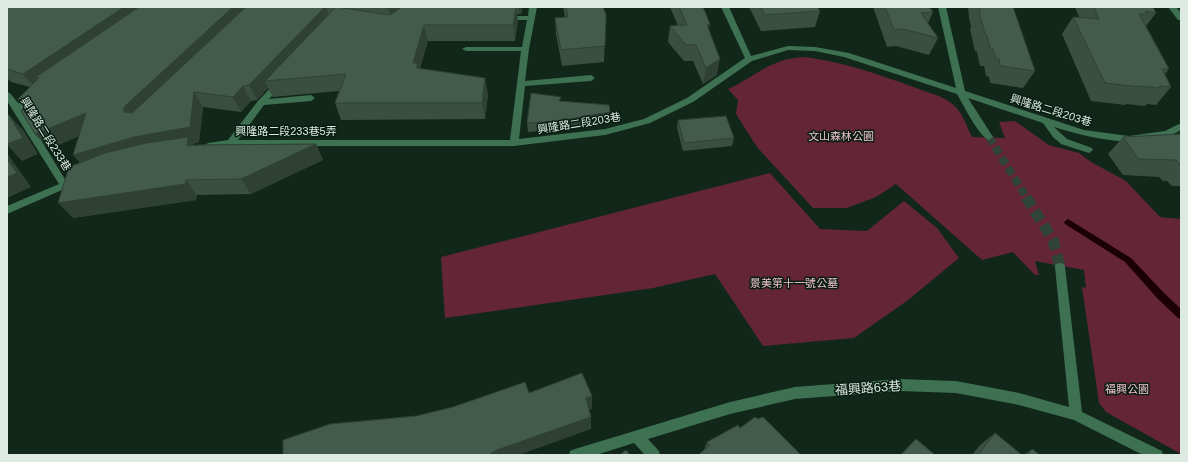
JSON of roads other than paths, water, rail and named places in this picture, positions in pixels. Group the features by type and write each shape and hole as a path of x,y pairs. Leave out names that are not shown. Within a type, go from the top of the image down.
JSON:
{"street":[{"path":"514,143 525,49 533,7"},
{"path":"725,7 749,60"},
{"path":"942,7 961,94 989,137"},
{"path":"1172,7 1181,18"},
{"path":"500,18 531,18"},
{"name":"興隆路二段203巷","path":"514,143 605,132 647,121 690,100 749,60 788,48 815,49 846,55 1082,133 1129,139 1167,134 1181,126"},
{"path":"466,49 525,49"},
{"path":"231,143 261,103 287,75"},
{"path":"522,84 591,78"},
{"name":"興隆路二段233巷","path":"7,95 17,108 64,185"},
{"path":"17,108 37,95"},
{"path":"261,103 311,98"},
{"path":"1047,122 1056,137 1067,143 1089,150"},
{"name":"興隆路二段233巷5弄","path":"202,147 231,143 514,143"},
{"path":"7,210 85,177"},
{"path":"1060,267 1076,415"},
{"name":"福興路63巷","path":"575,455 730,408 795,393 899,385 956,387 1019,399 1076,415 1157,455"},
{"path":"636,436 654,455"}],"waterway":[{"path":"1068,222 1128,260 1161,296 1181,315"}],"tunnel":[{"path":"989,137 1027,198"},
{"path":"1026,197 1053,240 1060,267"}],"park label":[{"name":"文山森林公園","path":"841,136"},
{"name":"景美第十一號公墓","path":"794,283"},
{"name":"福興公園","path":"1127,389"}]}
